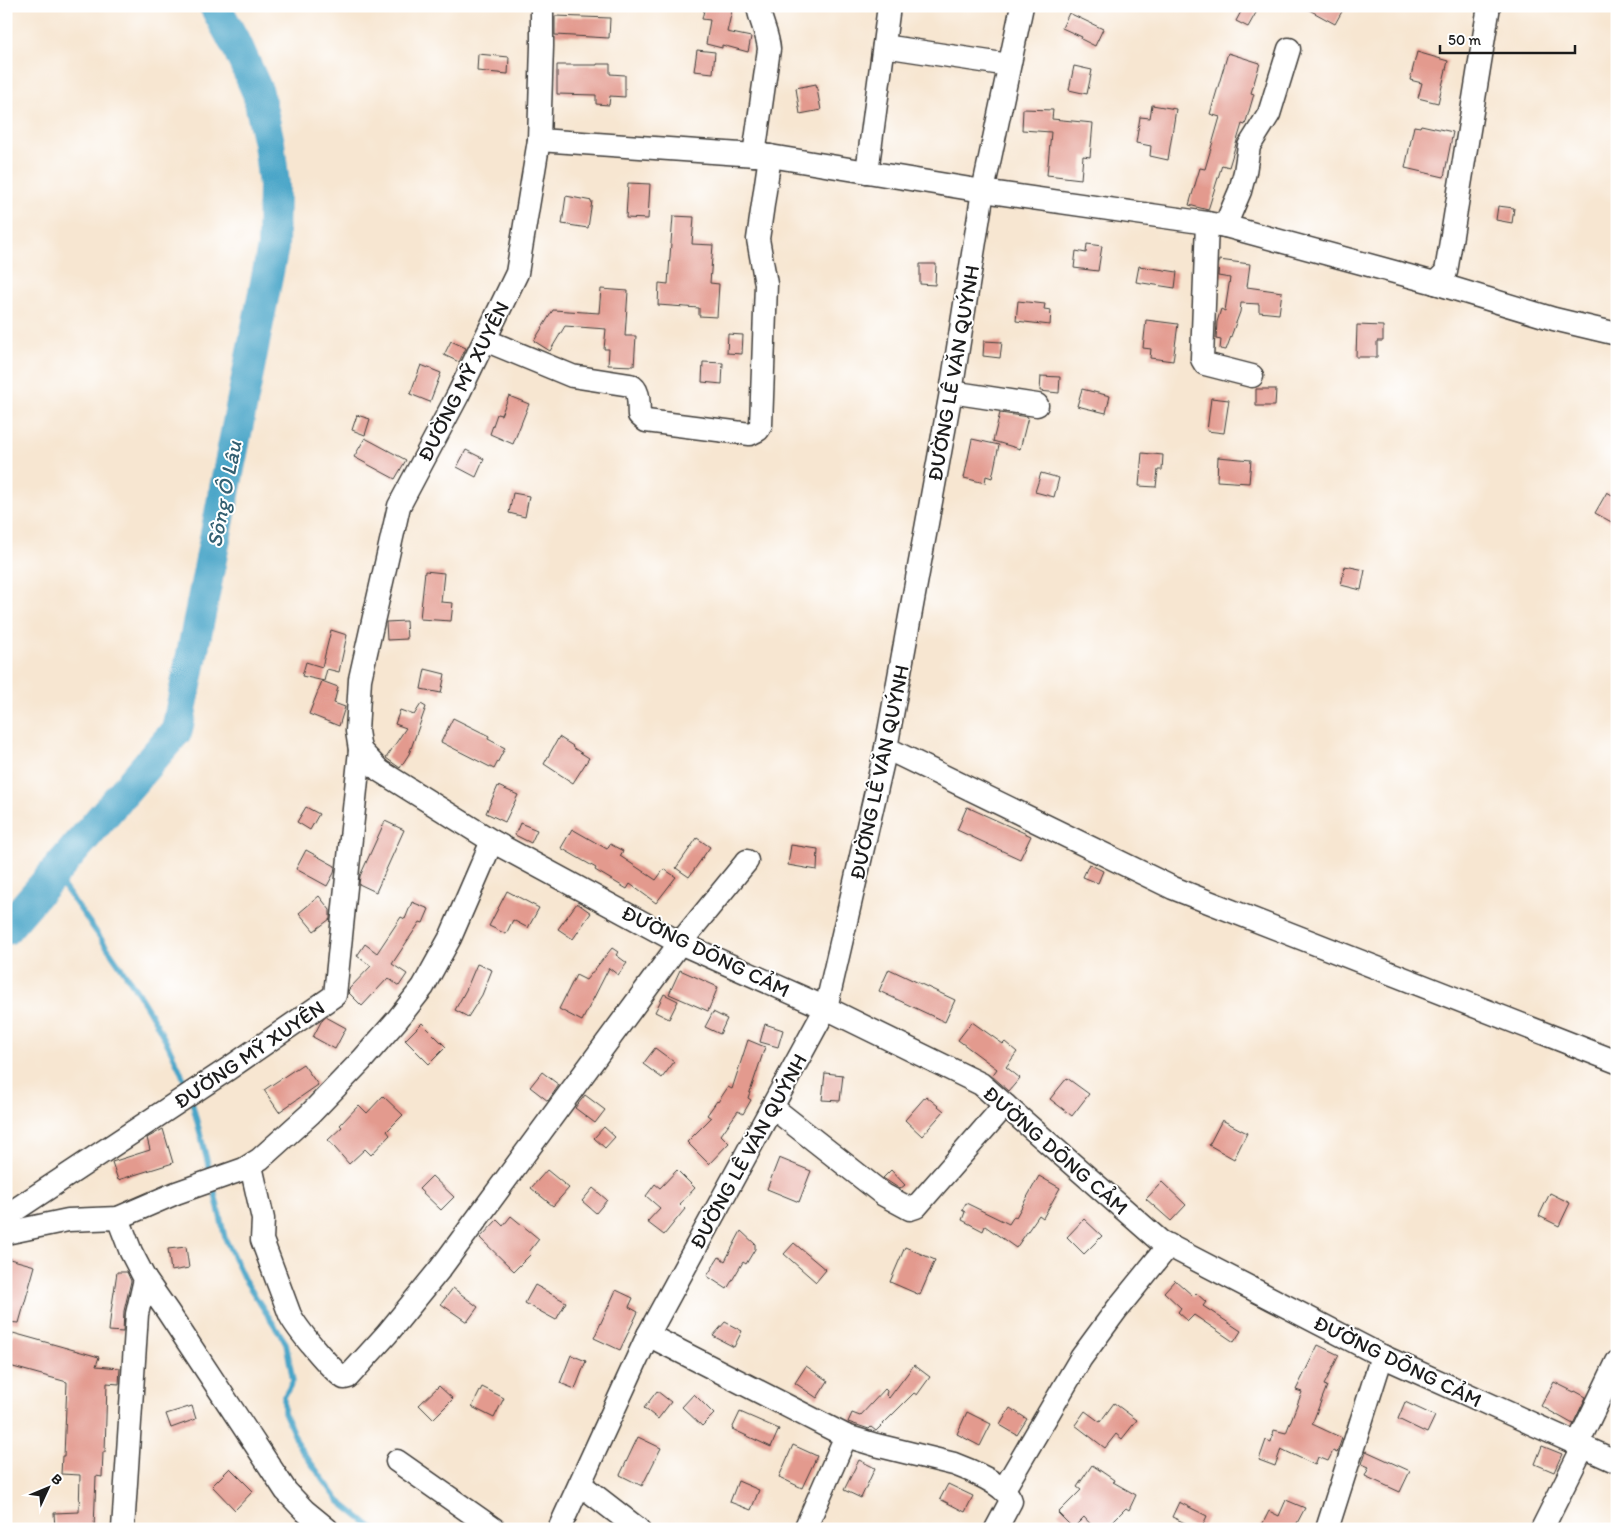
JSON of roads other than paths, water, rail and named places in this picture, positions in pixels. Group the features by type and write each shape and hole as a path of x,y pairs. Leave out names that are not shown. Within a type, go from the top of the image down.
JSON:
{"street":[{"name":"ĐƯỜNG MỸ XUYÊN","path":"6,1216 228,1069 335,995 360,750 357,731 360,679 399,506 458,396 517,273 539,140 542,6"},
{"path":"485,340 572,376 634,387 637,391 639,415 646,421 750,434 754,433 761,425 766,284 758,246 758,231 769,40 758,6"},
{"path":"867,172 889,6"},
{"name":"ĐƯỜNG LÊ VĂN QUÝNH","path":"559,1529 648,1335 826,1008 886,748 951,392 983,191 1022,6"},
{"path":"1435,283 1446,272 1489,6"},
{"path":"884,46 1009,65"},
{"path":"1252,376 1206,364 1202,359 1216,225 1240,191 1249,146 1269,114 1289,49"},
{"path":"539,140 762,156 1216,225 1435,283 1554,320 1617,334"},
{"path":"951,392 1038,405"},
{"path":"886,748 1173,888 1617,1062"},
{"path":"6,1233 68,1220 118,1218 247,1168 271,1151 362,1060 397,1020 423,986 450,938 492,840 380,771 360,750"},
{"name":"ĐƯỜNG DÕNG CẢM","path":"492,840 680,943 826,1008 981,1084 1160,1241 1382,1356 1617,1462"},
{"path":"247,1168 263,1219 262,1240 290,1315 302,1334 335,1371 344,1378 348,1377 387,1334 440,1269 608,1038 680,943 747,861"},
{"path":"772,1107 884,1195 910,1209 916,1207 1005,1105"},
{"path":"118,1218 131,1252 145,1279 286,1491 326,1529"},
{"path":"1004,1489 1081,1358 1168,1245"},
{"path":"124,1529 137,1314 145,1279"},
{"path":"648,1335 846,1436 964,1467 1004,1489 1010,1496 1011,1501 996,1529"},
{"path":"1327,1529 1382,1356"},
{"path":"1542,1529 1617,1362"},
{"path":"805,1529 846,1436"},
{"path":"397,1461 494,1529"},
{"path":"580,1484 638,1529"}],"waterway":[{"name":"Sông Ô Lâu","path":"6,929 177,730 273,247 274,185 269,143 258,93 238,48 215,6"},
{"path":"54,873 145,1004 161,1032 188,1089"},
{"path":"191,1098 211,1176"},
{"path":"213,1185 225,1238 244,1279 286,1343 293,1381 284,1397 284,1412 300,1448 339,1501 374,1529"}]}
